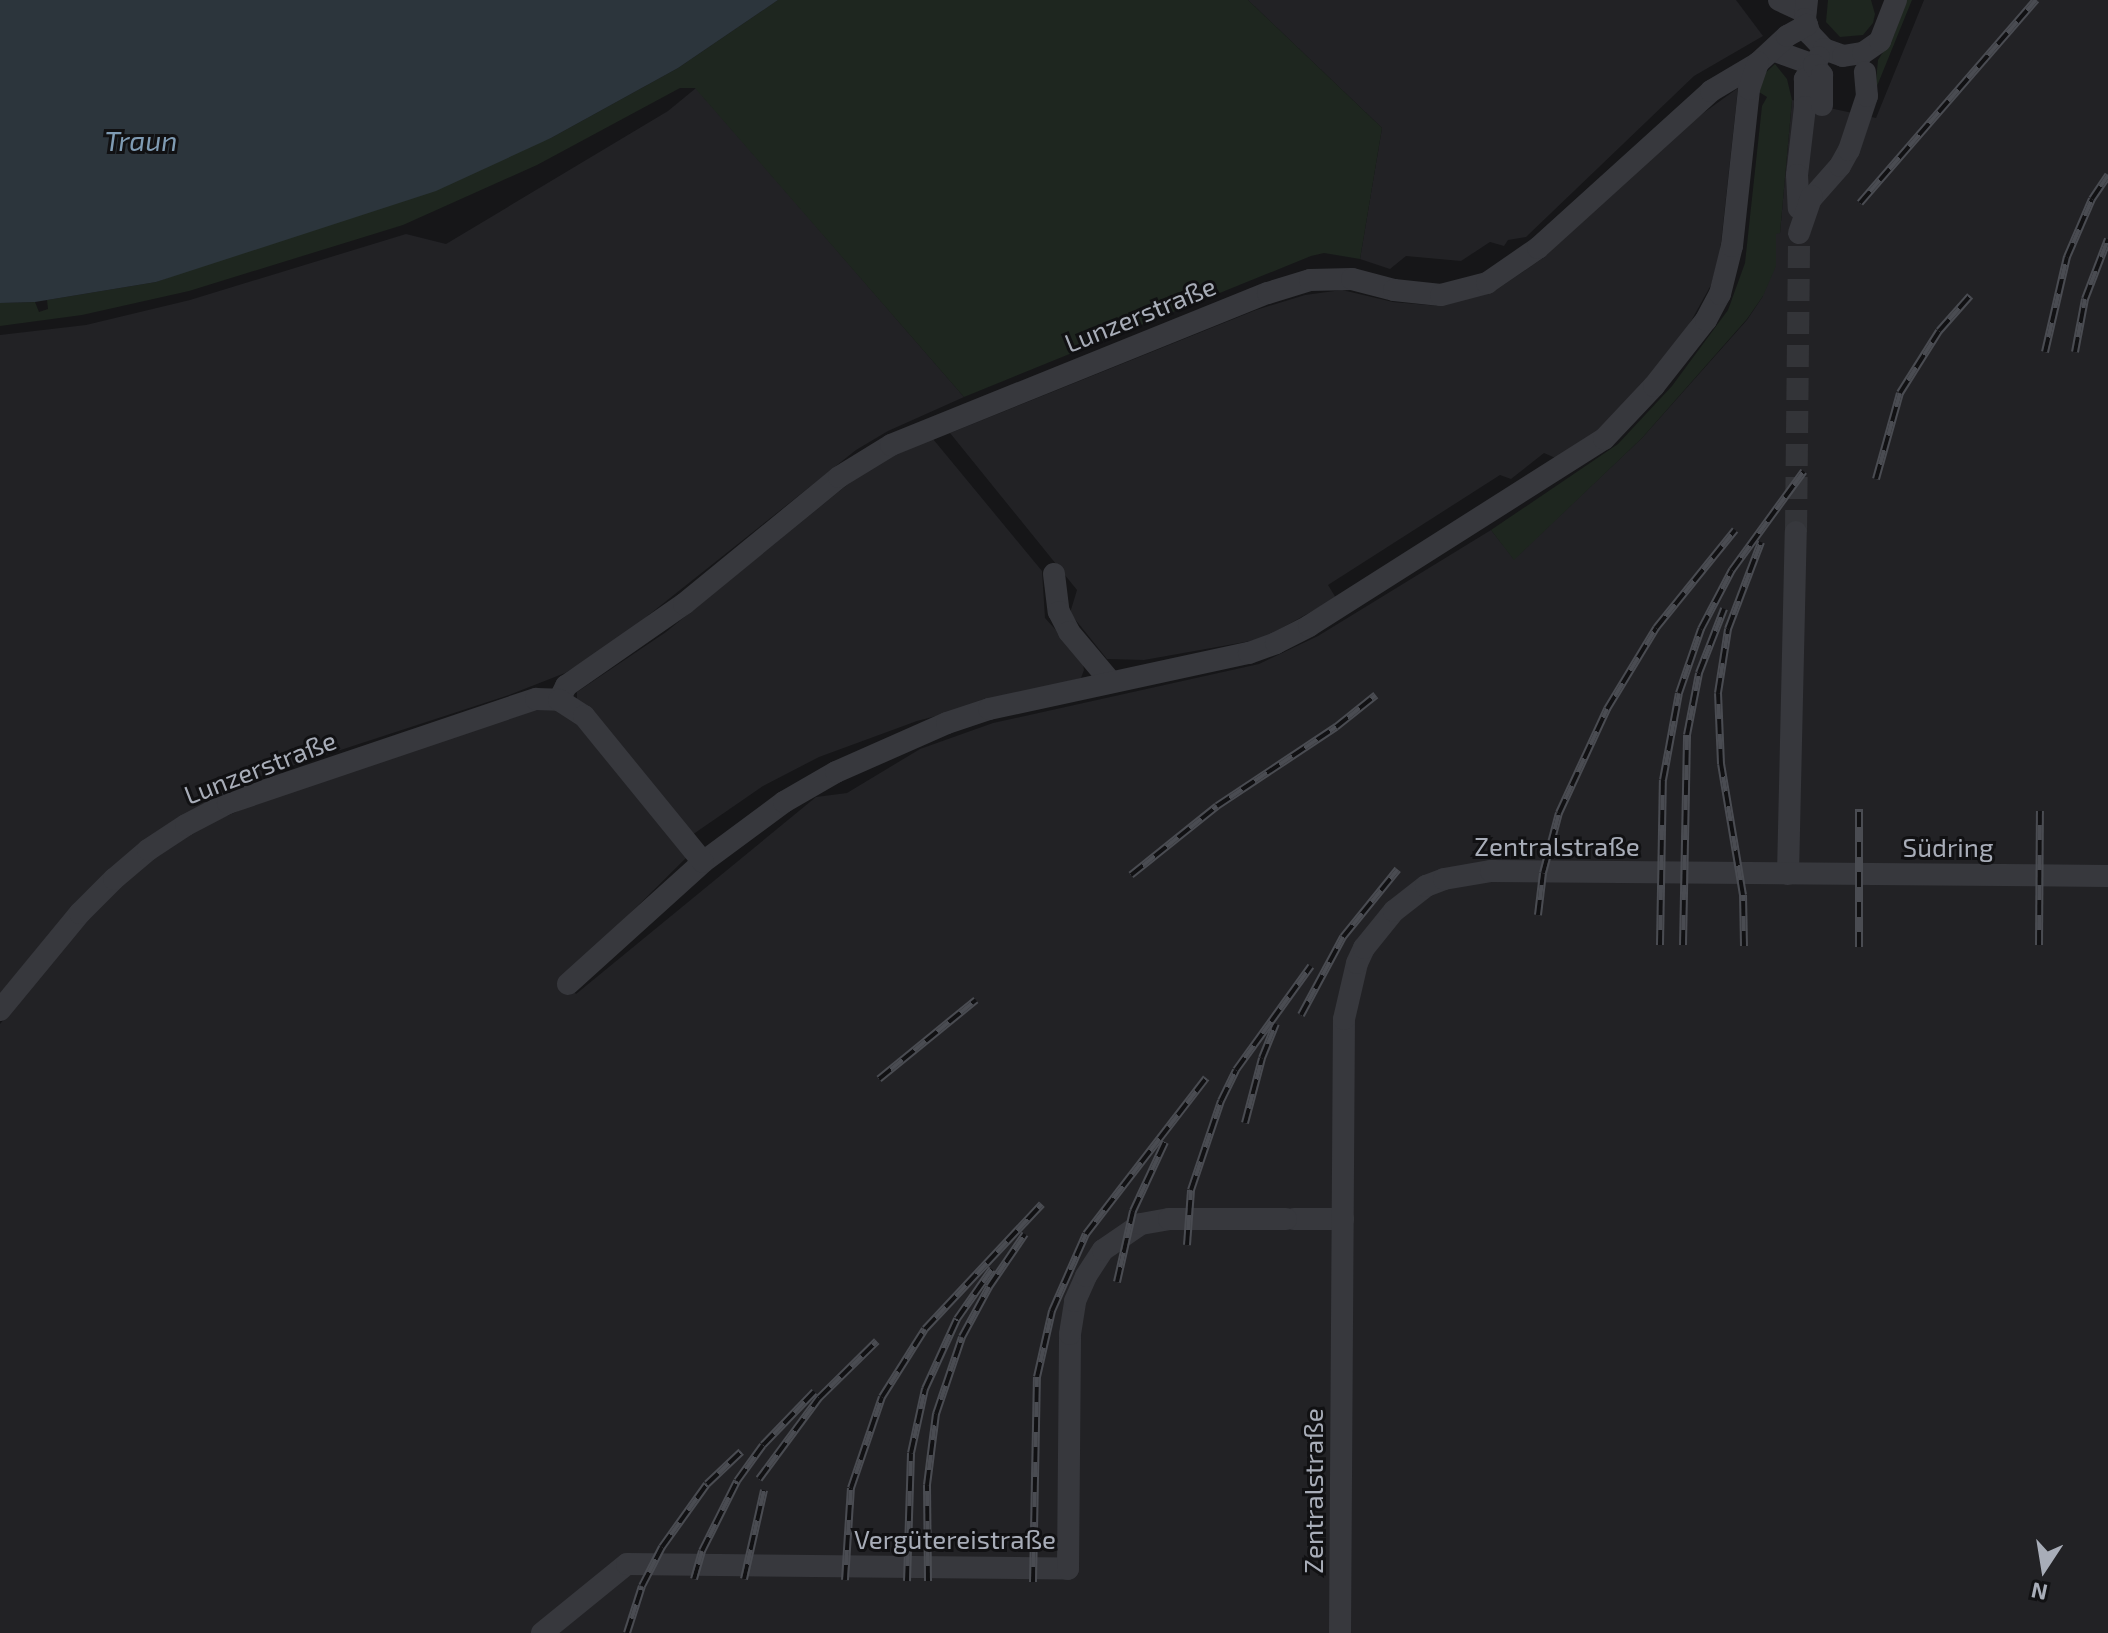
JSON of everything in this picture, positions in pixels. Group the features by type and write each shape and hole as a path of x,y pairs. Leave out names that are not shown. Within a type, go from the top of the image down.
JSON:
{"street":[{"path":"1804,204 1848,118 1872,48 1886,32 1892,4"},
{"path":"568,984 703,862 784,802 889,747 989,709 1249,653 1276,643 1309,626 1581,456 1612,432 1683,350 1720,294 1732,246 1749,89 1792,19 1805,25 1822,75 1821,110 1804,204"},
{"path":"1804,204 1797,175 1805,107 1805,25"},
{"name":"Lunzerstraße","path":"0,1010 103,890 148,850 186,825 228,803 515,705 548,697 559,700 566,686 653,628 871,455 1268,293 1310,280 1352,279 1394,290 1441,295 1487,283 1538,248 1711,91 1805,25 1843,56 1872,48"},
{"path":"1804,204 1835,173 1849,150 1867,96 1865,72"},
{"path":"1788,874 1796,532"},
{"path":"1054,574 1059,612 1069,632 1111,682"},
{"path":"559,700 584,716 703,862"},
{"name":"Zentralstraße","path":"1340,1633 1344,1019 1348,993 1364,948 1409,897 1444,879 1491,871 1788,874"},
{"name":"Südring","path":"1788,874 2108,876"},
{"name":"Vergütereistraße","path":"542,1633 627,1564 1068,1569 1070,1334 1075,1301 1103,1250 1141,1224 1169,1219 1343,1219"}],"shaded area":[{"path":"778,0 1248,0 1382,128 1360,259 1324,253 1311,256 964,397 695,88 680,88 537,165 403,225 189,291 82,315 0,326 0,303 35,302 39,312 48,309 47,300 156,282 551,138 678,68"},
{"path":"1248,0 1736,0 1763,36 1694,76 1526,237 1508,240 1504,246 1490,242 1461,261 1406,256 1390,269 1360,259 1382,128"},
{"path":"1828,0 1871,0 1875,14 1873,23 1863,35 1840,37 1826,22"},
{"path":"1906,0 1912,0 1875,91 1878,60 1894,35"},
{"path":"1924,0 2108,0 2108,1633 0,1633 0,1024 112,891 159,853 197,829 275,795 263,775 165,827 117,863 75,903 0,993 0,335 86,325 190,300 406,234 446,244 668,111 696,88 964,397 888,431 856,450 616,641 565,673 509,695 264,775 277,795 519,711 541,706 556,707 567,713 688,856 564,979 576,994 816,797 847,793 920,749 993,723 1259,664 1318,636 1491,530 1514,559 1642,438 1747,320 1763,296 1753,283 1752,272 1762,261 1776,265 1776,233 1780,233 1792,100 1876,118"},
{"path":"1775,64 1787,79 1792,100 1780,233 1776,234 1776,266 1763,296 1747,319 1642,438 1514,560 1491,530 1618,444 1672,386 1728,310 1745,263 1762,106 1767,97 1759,92 1764,74"},
{"path":"1738,88 1720,252 1711,285 1680,341 1614,418 1560,460 1544,453 1511,479 1500,475 1328,585 1336,598 1262,639 1144,660 1107,659 1070,613 1077,590 950,433 1256,310 1305,295 1342,290 1393,302 1439,306 1493,292 1543,258 1684,127"},
{"path":"933,439 1042,571 1045,618 1082,659 1084,670 1081,678 917,721 819,757 763,786 692,835 577,702 577,692 666,632 853,480 887,458"}],"water":[{"name":"Traun","path":"0,0 778,0 678,68 551,138 436,191 156,282 35,302 0,303"}],"tunnel":[{"path":"1796,532 1799,233"}],"railway":[{"path":"1860,203 2036,0"},
{"path":"2045,352 2067,257 2092,199 2108,175"},
{"path":"2075,352 2085,299 2108,239"},
{"path":"1876,479 1900,393 1939,331 1970,296"},
{"path":"1660,945 1663,780 1679,693 1701,629 1732,570 1804,471"},
{"path":"1538,915 1543,873 1559,813 1607,709 1656,628 1735,530"},
{"path":"1744,946 1743,895 1721,764 1718,693 1728,629 1761,542"},
{"path":"1683,945 1687,735 1699,673 1724,609"},
{"path":"1131,875 1217,806 1336,727 1376,695"},
{"path":"1859,809 1859,947"},
{"path":"2039,945 2040,811"},
{"path":"1301,1015 1343,937 1398,869"},
{"path":"1187,1245 1191,1190 1221,1101 1236,1070 1311,966"},
{"path":"879,1079 976,1000"},
{"path":"1245,1123 1262,1058 1276,1024"},
{"path":"1033,1582 1037,1377 1052,1311 1086,1234 1206,1078"},
{"path":"1117,1282 1133,1211 1165,1142"},
{"path":"845,1580 851,1488 882,1397 925,1329 1042,1204"},
{"path":"928,1581 927,1485 936,1414 962,1337 989,1287 1025,1234"},
{"path":"907,1581 911,1453 925,1389 957,1319 992,1269"},
{"path":"759,1479 819,1398 877,1341"},
{"path":"694,1579 702,1551 737,1481 763,1445 814,1392"},
{"path":"627,1633 642,1586 662,1547 707,1484 741,1452"},
{"path":"744,1579 764,1490"}]}
